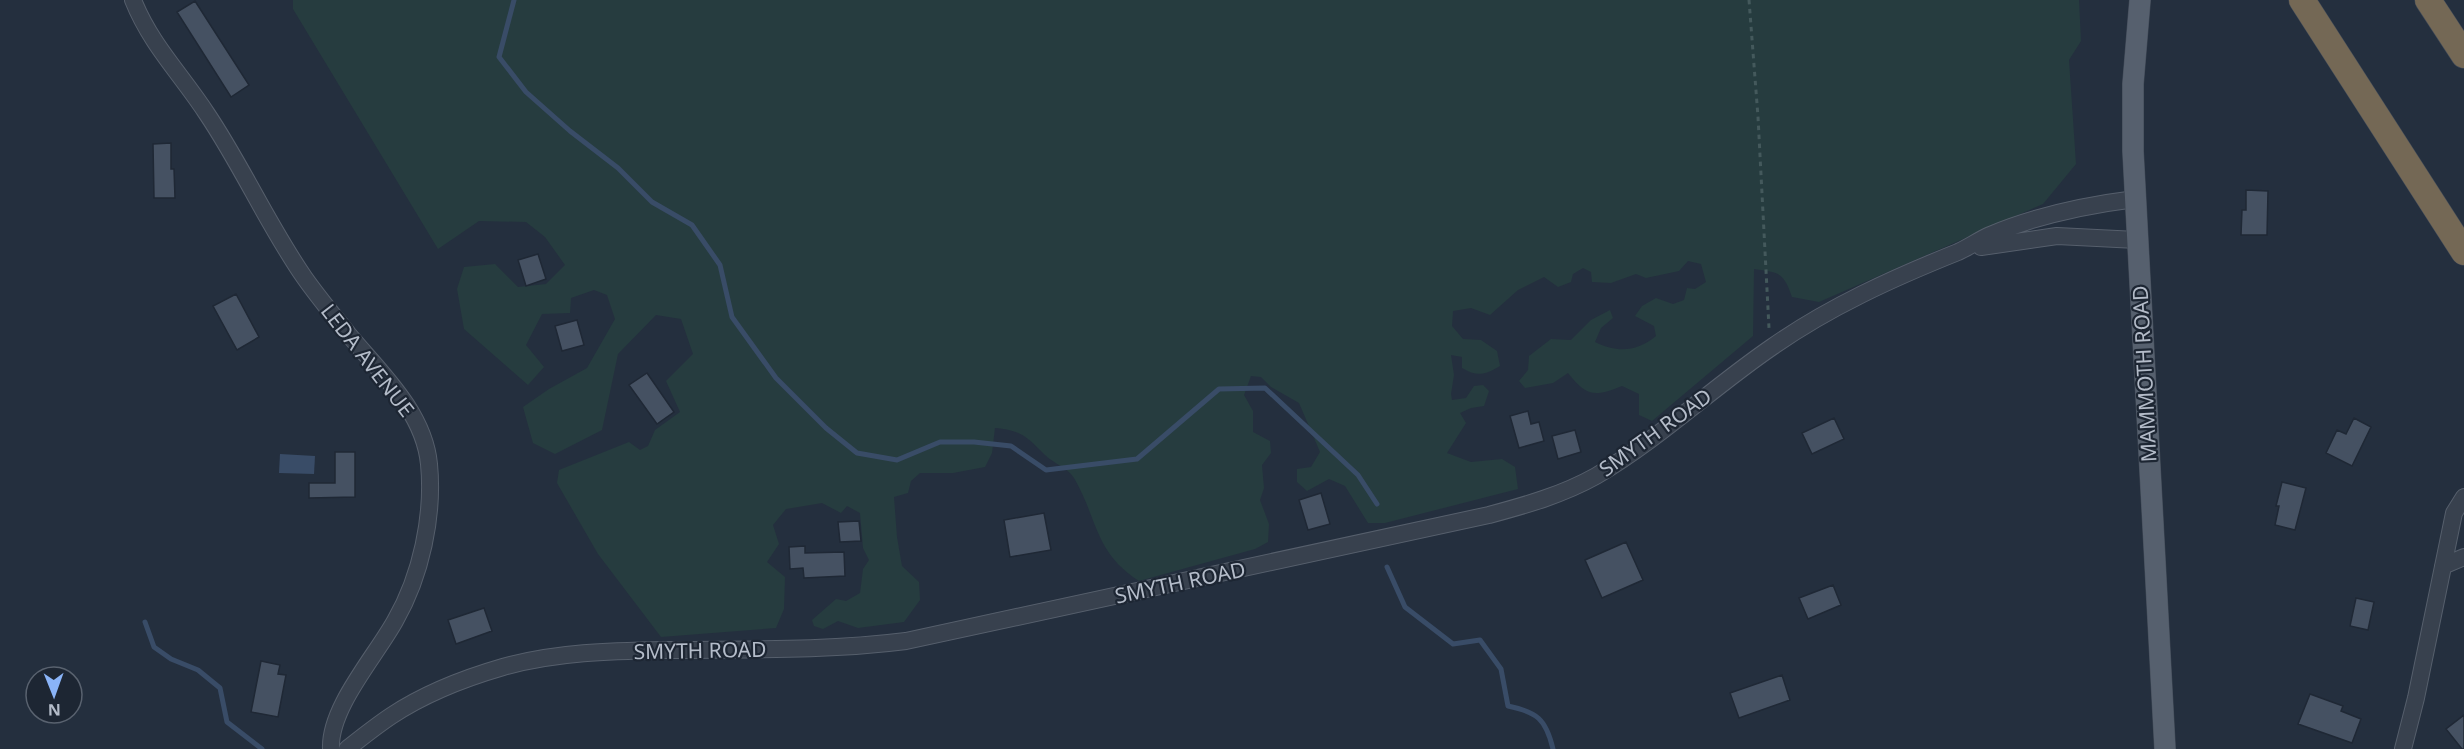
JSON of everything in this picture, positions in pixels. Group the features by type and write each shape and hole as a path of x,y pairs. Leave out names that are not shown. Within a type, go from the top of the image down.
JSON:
{"highway":[{"path":"2302,0 2464,252"},
{"path":"2428,0 2464,56"}],"main road":[{"name":"MAMMOTH ROAD","path":"2140,0 2133,84 2135,199 2165,749"}],"street":[{"name":"LEDA AVENUE","path":"134,0 149,35 207,113 305,278 390,382 417,424 429,462 429,502 425,536 418,563 396,620 339,712 332,731 331,749"},
{"name":"SMYTH ROAD","path":"347,749 392,716 428,696 504,667 543,658 602,652 847,646 906,641 1512,508 1576,485 1639,449 1771,347 1798,329 1883,283 2018,225 2112,202 2135,199"},
{"name":"SMYTH ROAD","path":"1962,250 2057,236 2138,240"},
{"path":"2403,749 2416,698 2454,513 2464,497"},
{"path":"2443,566 2464,557"}],"path":[{"path":"1749,0 1771,347"}],"green space":[{"path":"293,0 2079,0 2081,41 2069,60 2076,164 2043,204 1819,302 1792,297 1786,282 1779,275 1754,269 1753,336 1652,421 1639,415 1639,394 1622,386 1605,392 1592,393 1581,387 1568,373 1553,383 1525,388 1519,381 1528,370 1529,356 1551,339 1571,340 1591,320 1610,310 1613,318 1601,328 1595,342 1611,348 1627,349 1649,341 1656,336 1654,326 1635,316 1642,306 1656,298 1673,304 1684,300 1687,288 1695,289 1706,282 1701,264 1688,261 1679,271 1646,278 1636,274 1611,283 1592,282 1591,272 1583,268 1573,274 1571,282 1558,287 1544,277 1518,290 1490,315 1471,308 1453,311 1452,326 1463,339 1481,340 1497,351 1500,366 1485,373 1472,373 1462,368 1462,357 1451,355 1454,375 1452,400 1466,398 1474,386 1483,385 1489,391 1484,406 1460,413 1466,423 1447,453 1471,462 1502,459 1515,467 1518,489 1385,523 1368,523 1345,486 1329,479 1307,491 1297,482 1297,469 1311,467 1320,452 1299,403 1271,387 1261,377 1251,376 1244,395 1253,411 1253,432 1270,441 1271,453 1262,465 1264,488 1260,500 1269,524 1268,542 1255,549 1139,581 1124,570 1105,546 1082,493 1071,474 1023,436 995,428 992,453 985,467 953,473 920,473 911,481 908,493 894,497 902,566 919,582 920,600 904,622 858,628 838,621 823,629 814,626 812,620 836,599 846,601 860,593 863,569 869,560 863,548 860,513 847,506 841,513 822,503 786,509 773,525 779,544 767,562 785,577 784,609 776,628 661,637 598,554 557,483 559,470 629,442 640,450 648,446 655,430 680,412 666,381 693,354 681,319 656,315 618,354 602,430 555,454 533,443 523,407 549,389 587,368 615,319 607,295 594,290 571,298 570,313 542,314 526,345 544,367 528,385 464,329 457,289 464,267 495,264 518,287 546,284 565,265 545,237 526,222 479,221 438,249 293,9"}],"water":[{"path":"280,454 315,456 314,474 279,473"}],"building":[{"path":"195,1 249,85 231,97 177,12"},
{"path":"171,143 171,169 174,169 175,198 154,198 153,144"},
{"path":"2246,190 2268,191 2267,235 2241,235 2242,210 2246,210"},
{"path":"538,254 546,279 526,286 518,260"},
{"path":"236,294 259,337 237,350 213,306"},
{"path":"577,320 584,345 562,351 555,326"},
{"path":"647,373 674,412 657,424 629,385"},
{"path":"1528,411 1531,424 1539,422 1544,441 1519,448 1510,416"},
{"path":"1834,418 1844,439 1812,454 1802,433"},
{"path":"2354,418 2371,427 2352,466 2326,453 2337,430 2346,434"},
{"path":"1575,430 1581,452 1558,459 1552,436"},
{"path":"335,452 355,452 355,497 309,498 309,483 335,483"},
{"path":"2282,482 2306,488 2295,530 2275,525 2279,506 2276,506"},
{"path":"1321,493 1330,524 1308,530 1299,500"},
{"path":"1044,513 1051,550 1010,557 1004,520"},
{"path":"859,521 861,541 840,542 838,522"},
{"path":"1626,542 1643,580 1602,598 1585,560"},
{"path":"805,546 805,553 844,552 845,576 804,578 803,568 790,569 789,547"},
{"path":"1833,585 1841,605 1808,619 1799,598"},
{"path":"2356,598 2374,602 2368,630 2350,626"},
{"path":"484,608 492,631 456,644 448,620"},
{"path":"261,661 280,665 278,674 286,675 278,717 251,712"},
{"path":"1782,675 1790,700 1739,718 1730,693"},
{"path":"2310,694 2343,706 2341,711 2361,719 2352,743 2298,724"},
{"path":"2464,715 2464,749 2462,749 2446,729"}],"waterway":[{"path":"514,0 499,57 526,92 570,131 618,168 652,202 692,225 720,265 732,317 776,378 826,428 857,453 897,460 940,442 974,442 1011,446 1046,470 1137,459 1219,389 1265,388 1358,475 1377,504"},
{"path":"1387,567 1405,607 1453,644 1480,640 1501,669 1508,706 1526,711 1539,719 1547,730 1553,749"},
{"path":"145,622 154,647 171,659 198,670 220,688 227,722 262,749"}]}
